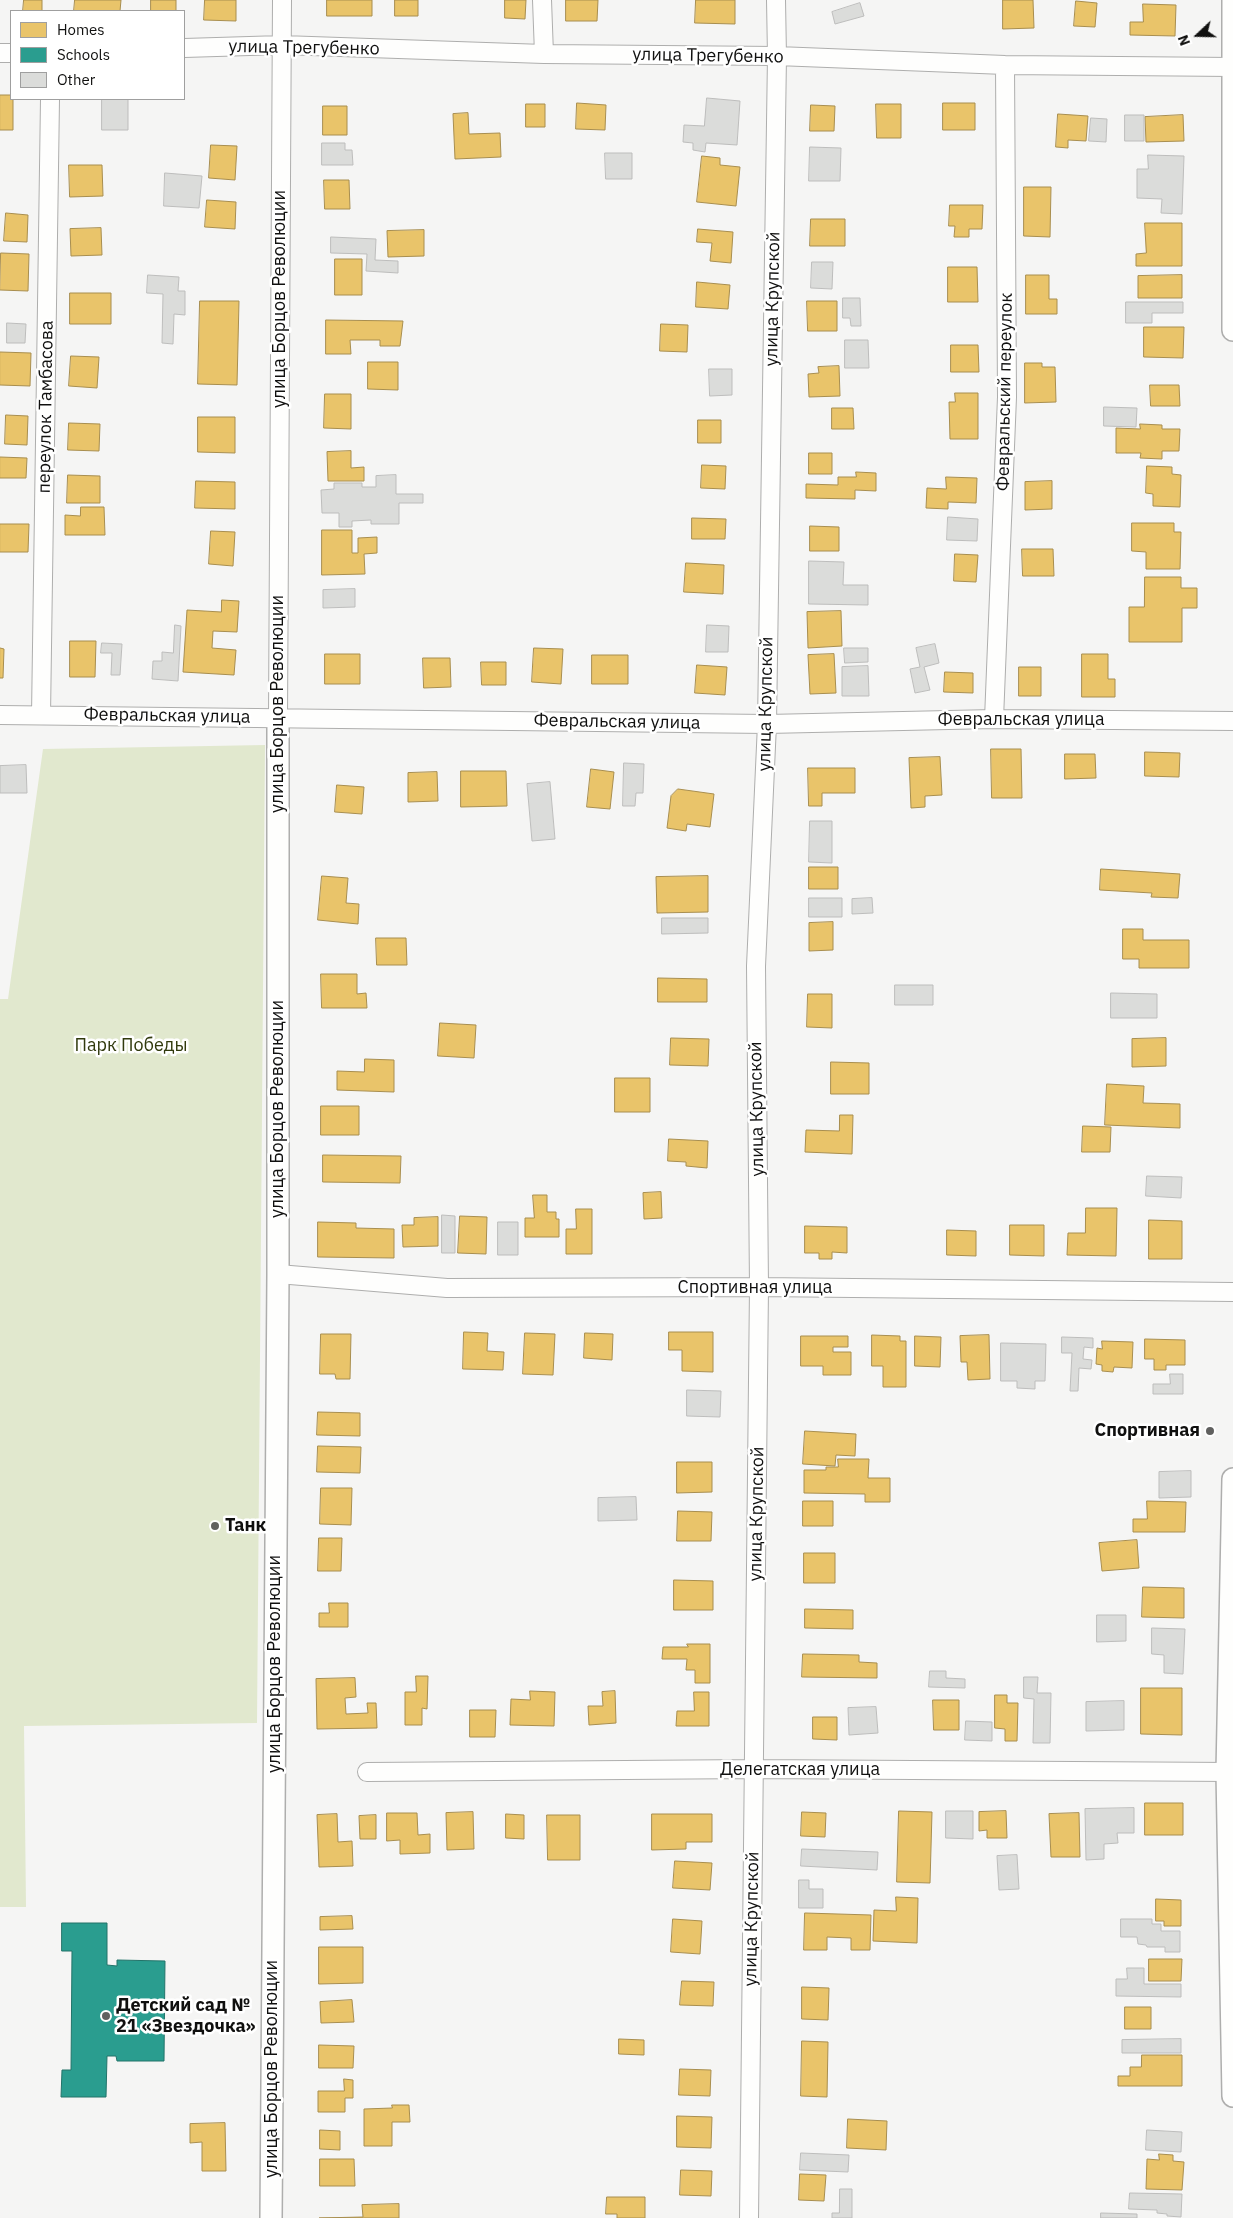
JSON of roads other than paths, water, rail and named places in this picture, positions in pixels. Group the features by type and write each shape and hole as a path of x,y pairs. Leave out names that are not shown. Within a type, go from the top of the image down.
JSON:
{"street":[{"name":"улица Борцов Революции","path":"271,2218 278,1274 278,718 282,0"},
{"path":"542,0 544,54"},
{"name":"улица Крупской","path":"749,2218 759,1287 756,966 767,724 777,56 776,0"},
{"path":"1233,0 1233,330"},
{"name":"улица Трегубенко","path":"185,48 282,45 544,54 777,56 1005,65 1233,67"},
{"name":"Февральский переулок","path":"994,719 1007,397 1005,65"},
{"name":"переулок Тамбасова","path":"42,715 50,100"},
{"name":"Февральская улица","path":"0,715 767,724 994,719 1233,722"},
{"name":"Спортивная улица","path":"278,1274 447,1288 759,1287 1233,1292"},
{"path":"1233,1479 1230,1772 1233,2096"},
{"name":"Делегатская улица","path":"367,1772 754,1769 1230,1772"}],"place":[{"name":"Спортивная","path":"1210,1431"},
{"name":"Танк","path":"215,1526"},
{"name":"Детский сад № 21 «Звездочка»","path":"106,2016"}],"park label":[{"name":"Парк Победы","path":"131,1046"}]}
